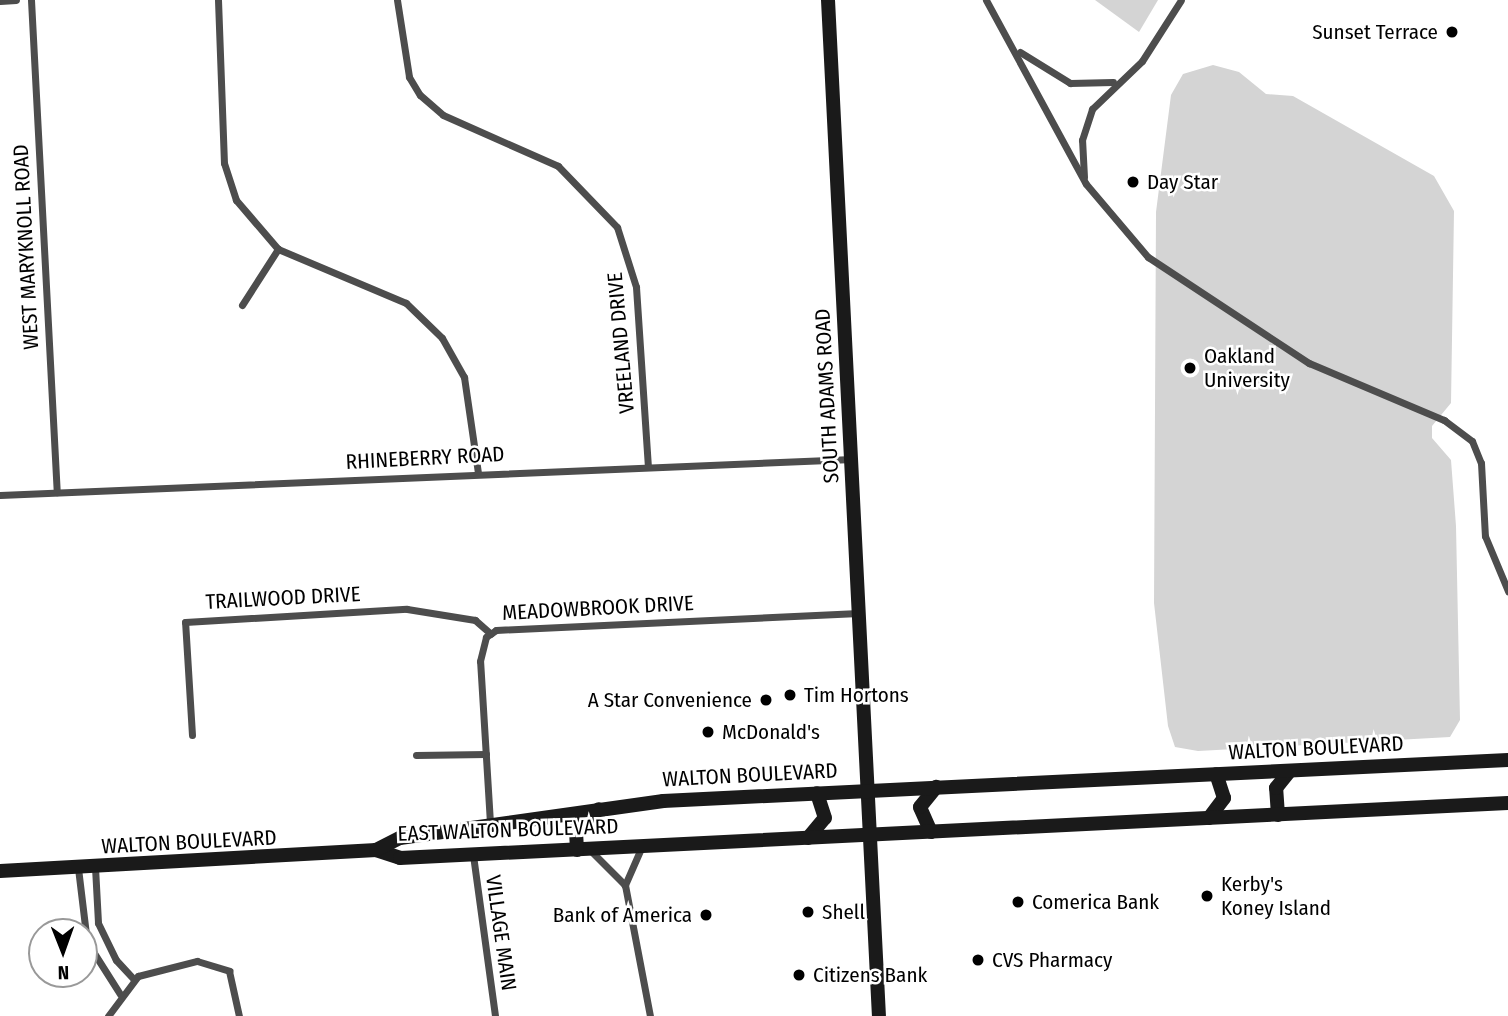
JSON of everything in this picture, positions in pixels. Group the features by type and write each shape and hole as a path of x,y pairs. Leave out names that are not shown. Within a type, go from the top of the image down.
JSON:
{"main road":[{"name":"SOUTH ADAMS ROAD","path":"828,0 873,836 879,1016"},
{"name":"WALTON BOULEVARD","path":"0,871 376,850 400,838 603,806 870,790 1508,760"},
{"path":"1278,815 1276,788 1290,771"},
{"path":"1209,818 1224,798 1216,774"},
{"path":"931,832 920,807 936,787"},
{"path":"808,838 825,818 817,793"},
{"path":"642,846 1508,803"},
{"path":"583,850 576,828 603,806"},
{"path":"453,856 449,844 457,829"},
{"name":"EAST WALTON BOULEVARD","path":"376,850 400,858 642,846"}],"street":[{"path":"0,1 16,0"},
{"name":"WEST MARYKNOLL ROAD","path":"31,0 57,492"},
{"path":"218,0 224,163 245,216 278,249 406,303 442,338 464,377 478,473"},
{"name":"VREELAND DRIVE","path":"397,0 409,78 420,95 443,115 558,166 617,227 636,287 648,466"},
{"path":"986,0 1013,43 1086,184 1127,237 1175,278 1320,369 1466,435 1481,463 1485,536 1508,592"},
{"path":"1086,184 1086,124 1116,81 1147,54 1181,0"},
{"path":"1013,43 1064,81 1116,81"},
{"path":"242,305 278,249"},
{"name":"RHINEBERRY ROAD","path":"0,495 852,459"},
{"name":"TRAILWOOD DRIVE","path":"192,736 185,622 407,609 475,620 491,634"},
{"name":"MEADOWBROOK DRIVE","path":"490,823 480,661 491,634 513,627 859,614"},
{"path":"416,755 486,754"},
{"path":"642,846 625,885 650,1016"},
{"path":"583,850 625,885"},
{"name":"VILLAGE MAIN","path":"473,855 495,1016"},
{"path":"95,867 98,923 116,960 134,979"},
{"path":"78,868 87,942 120,994"},
{"path":"108,1016 120,994 134,979 176,963 209,961 229,971 239,1016"}],"shaded area":[{"path":"1095,0 1158,0 1139,32"},
{"path":"1213,65 1239,72 1266,94 1293,96 1434,176 1454,211 1451,403 1432,426 1432,438 1451,460 1456,526 1460,720 1450,737 1198,751 1175,747 1168,726 1154,603 1156,212 1171,95 1183,74"}],"place":[{"name":"Sunset Terrace","path":"1452,32"},
{"name":"Day Star","path":"1133,182"},
{"name":"Oakland University","path":"1190,368"},
{"name":"Tim Hortons","path":"790,695"},
{"name":"A Star Convenience","path":"766,700"},
{"name":"McDonald's","path":"708,732"},
{"name":"Kerby's Koney Island","path":"1207,896"},
{"name":"Comerica Bank","path":"1018,902"},
{"name":"Shell","path":"808,912"},
{"name":"Bank of America","path":"706,915"},
{"name":"CVS Pharmacy","path":"978,960"},
{"name":"Citizens Bank","path":"799,975"}]}
